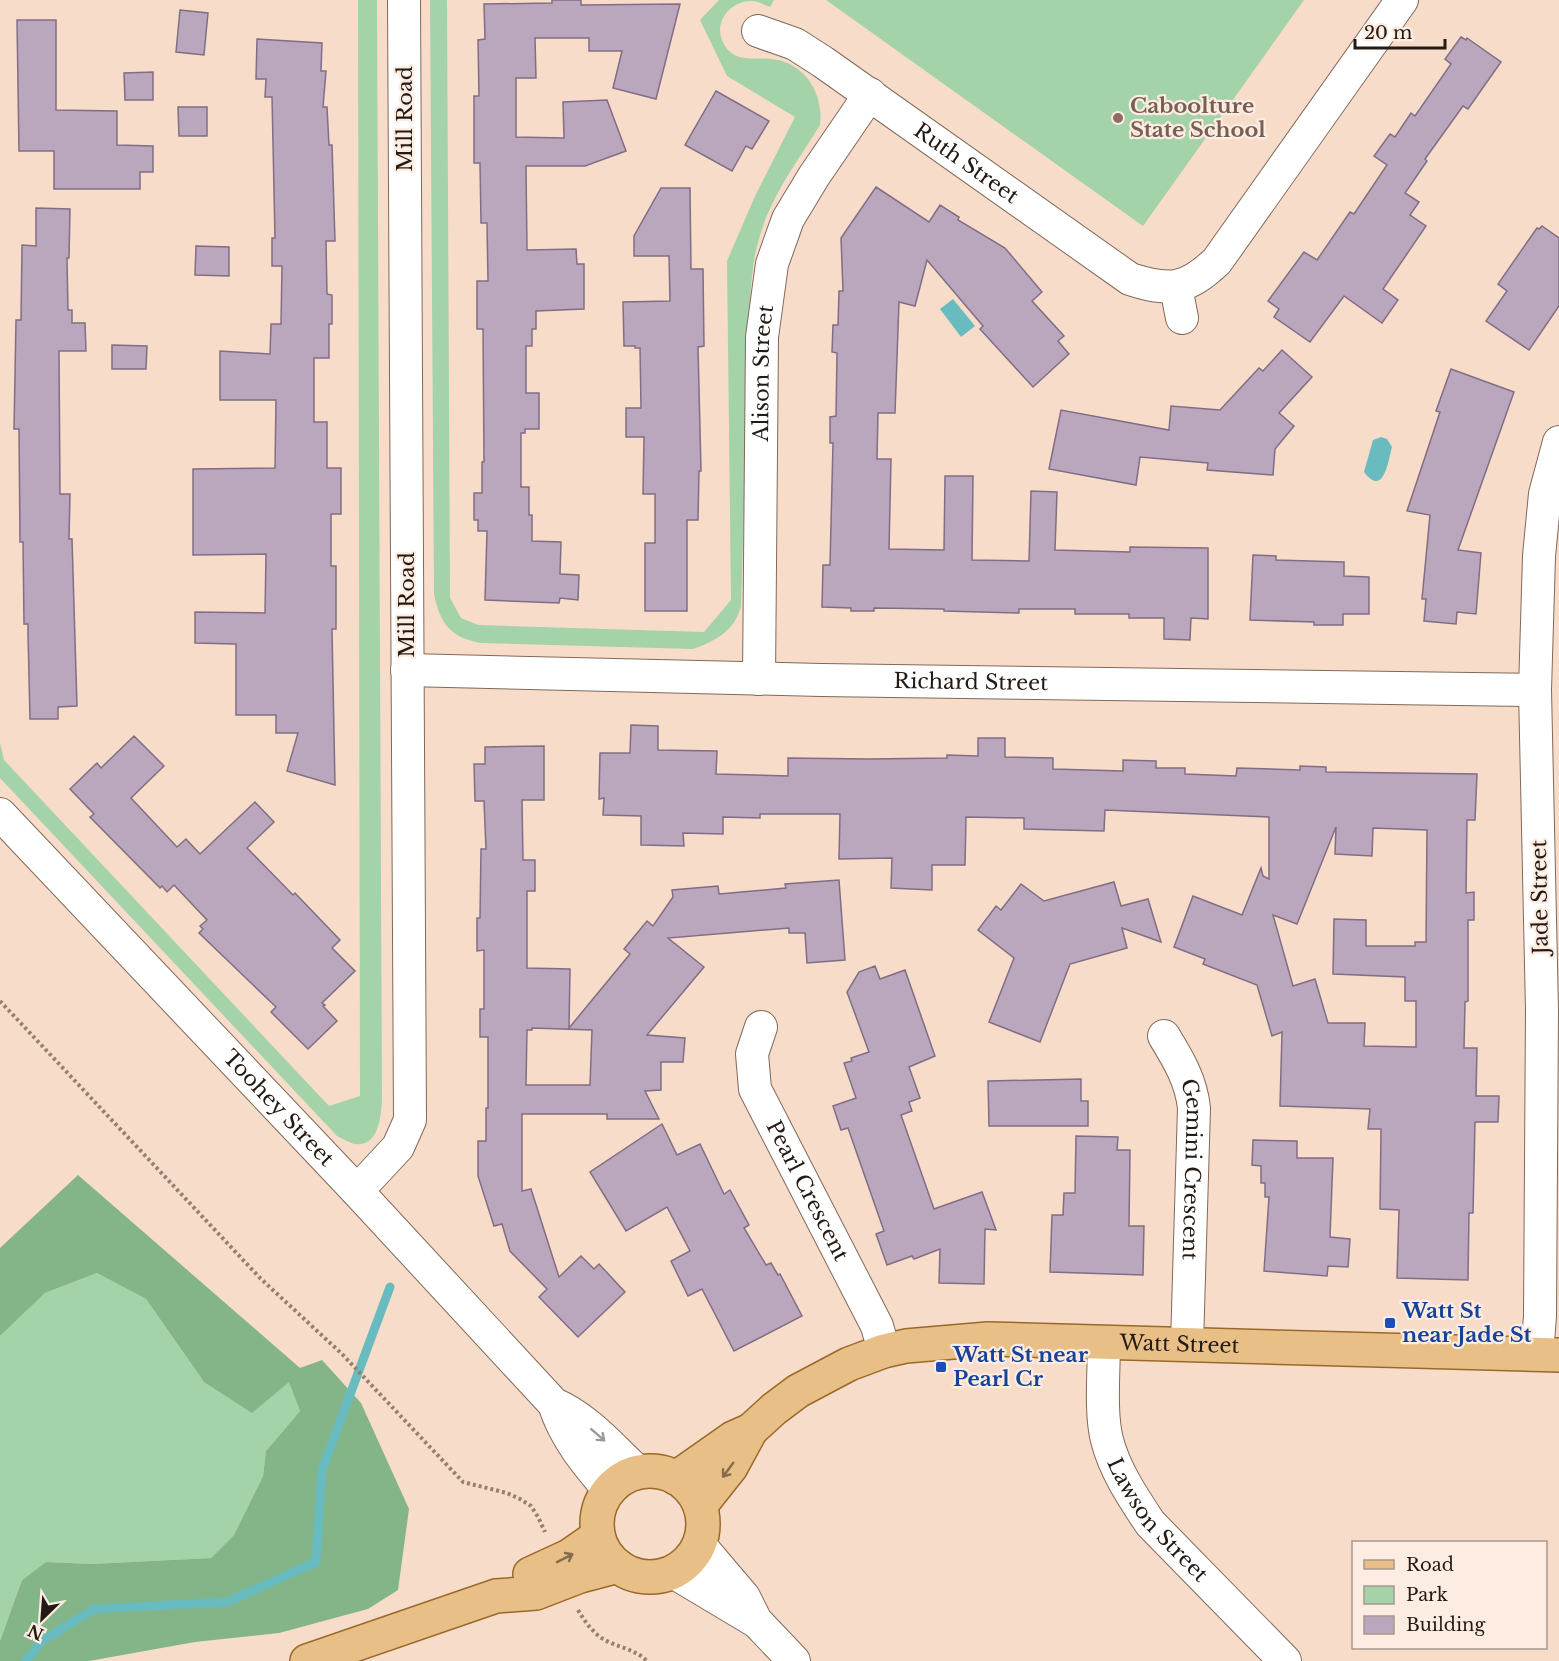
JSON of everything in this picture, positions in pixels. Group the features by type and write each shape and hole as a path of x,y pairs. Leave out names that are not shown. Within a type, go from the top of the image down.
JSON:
{"main road":[{"name":"Watt Street","path":"700,1506 732,1467 751,1431 774,1409 807,1386 849,1364 884,1351 937,1342 988,1340 1548,1354"},
{"name":"Watt Street","path":"676,1478 733,1438 751,1431"},
{"path":"638,1472 657,1472 676,1478 690,1490 700,1506 703,1525 699,1544 689,1560 673,1572 664,1575 635,1575 618,1566 605,1553 598,1536 598,1512 604,1497 622,1479 638,1472"},
{"path":"496,1596 526,1576 569,1556 598,1536"},
{"path":"307,1661 496,1596 536,1593 580,1576 618,1566"}],"street":[{"name":"Mill Road","path":"357,1191 398,1147 410,1120 404,0"},
{"name":"Ruth Street","path":"758,31 795,44 870,94 1130,279 1153,286 1176,287 1201,277 1218,261 1402,0"},
{"name":"Alison Street","path":"759,679 762,337 772,264 788,219 814,176 870,94"},
{"path":"1176,287 1182,318"},
{"name":"Jade Street","path":"1548,1354 1540,1316 1550,1009 1535,690 1539,556 1545,494 1559,442"},
{"name":"Richard Street","path":"407,670 759,679 1535,690"},
{"name":"Toohey Street","path":"0,814 357,1191 554,1404 560,1421 578,1452 609,1490"},
{"name":"Pearl Crescent","path":"761,1027 752,1054 755,1089 877,1326 884,1351"},
{"name":"Gemini Crescent","path":"1164,1036 1184,1068 1194,1108 1187,1344"},
{"name":"Lawson Street","path":"1104,1342 1107,1438 1115,1463 1133,1498 1150,1523 1285,1661"},
{"name":"Toohey Street","path":"554,1404 570,1410 638,1472"},
{"path":"699,1544 744,1597 756,1622"},
{"path":"673,1572 756,1622 794,1661"}],"path":[{"path":"0,1001 260,1278 342,1354 463,1482 507,1493 531,1506 547,1536"},
{"path":"577,1608 586,1624 601,1638 628,1649 647,1661"}],"green space":[{"path":"358,0 377,0 382,1100 379,1122 374,1136 363,1144 348,1142 337,1136 0,778 0,743 4,760 329,1106 360,1096"},
{"path":"430,0 447,0 450,598 461,618 478,625 704,632 731,600 727,261 755,196 795,117 727,76 700,20 719,0 774,0 770,7 752,1 730,9 721,22 721,38 734,55 783,61 794,66 810,82 815,91 819,102 820,125 785,180 770,209 754,261 750,298 741,606 734,622 723,634 701,646 693,649 480,643 454,633 443,621 434,594"},
{"name":"Caboolture State School","path":"826,0 1304,0 1143,226"},
{"path":"78,1175 300,1368 322,1360 361,1403 409,1509 398,1590 368,1609 279,1633 195,1642 89,1661 0,1661 0,1641 22,1580 46,1562 92,1564 211,1558 234,1535 263,1476 266,1451 300,1411 289,1382 252,1413 204,1382 146,1299 97,1273 45,1293 0,1336 0,1248"},
{"path":"97,1273 146,1299 204,1382 289,1381 300,1411 266,1451 263,1476 234,1535 211,1558 92,1564 46,1562 22,1580 0,1641 0,1336 45,1293"}],"water":[{"path":"953,299 975,326 961,337 940,309"},
{"path":"1381,437 1387,439 1392,447 1387,468 1381,479 1376,481 1364,472 1373,440"}],"building":[{"path":"552,0 581,0 581,5 680,4 656,99 613,88 622,51 589,51 589,38 535,38 536,78 516,78 516,137 564,138 563,102 607,100 626,151 585,166 526,166 527,250 576,249 577,264 584,264 584,309 536,311 536,329 532,329 532,346 526,346 526,393 539,393 539,429 525,429 525,433 521,433 521,487 529,487 532,541 561,542 560,574 579,575 578,600 560,598 559,603 485,600 487,531 478,531 478,520 474,520 474,493 482,493 482,462 484,462 483,329 477,329 477,281 488,281 487,223 481,223 480,163 474,163 474,96 479,96 478,40 485,39 484,4 552,3"},
{"path":"180,10 208,13 204,55 176,52"},
{"path":"17,20 56,20 56,110 117,111 117,145 153,146 153,172 140,172 140,189 54,189 54,151 19,151"},
{"path":"1461,37 1466,40 1467,38 1501,62 1468,109 1463,106 1425,159 1427,161 1405,193 1419,202 1410,215 1426,226 1383,289 1398,300 1382,323 1344,296 1310,342 1274,317 1279,309 1268,301 1304,252 1317,260 1350,212 1354,214 1387,165 1374,156 1390,134 1395,137 1411,113 1415,116 1451,64 1445,59"},
{"path":"257,39 322,43 321,71 326,71 323,107 327,107 329,145 332,145 335,241 326,241 327,294 332,295 332,324 329,324 329,358 314,358 314,422 327,422 327,468 341,468 341,514 331,514 331,566 336,566 336,629 332,629 335,785 287,771 298,733 276,733 276,715 236,715 236,644 195,643 195,612 265,613 266,554 193,555 193,469 275,468 276,400 220,400 220,351 270,354 271,324 281,324 282,266 272,266 272,238 275,238 272,97 265,97 266,79 256,79"},
{"path":"153,72 153,100 125,100 124,73"},
{"path":"716,91 769,121 752,149 746,146 732,171 685,145"},
{"path":"178,107 207,107 207,136 179,136"},
{"path":"876,187 929,222 940,205 959,217 958,220 1005,248 1042,292 1032,301 1064,336 1058,341 1069,354 1033,387 980,329 983,326 927,260 915,306 899,302 895,413 878,413 877,459 891,459 889,549 944,550 945,476 973,476 972,560 1029,561 1031,491 1057,492 1055,550 1130,552 1130,547 1208,548 1208,619 1191,618 1190,640 1164,639 1164,618 1129,618 1129,614 1075,614 1075,609 1019,609 1019,613 874,608 874,611 851,611 851,608 822,607 823,565 830,565 833,443 830,443 830,417 836,416 837,353 832,352 833,325 838,325 839,291 843,291 841,238"},
{"path":"661,188 690,188 691,269 703,269 704,346 698,347 701,471 699,471 698,520 687,520 687,611 645,611 645,543 655,543 655,494 643,494 644,437 626,437 626,408 641,408 640,348 624,346 623,302 670,301 669,256 634,256 634,236"},
{"path":"36,208 70,209 69,258 67,258 68,310 72,310 72,323 85,323 86,351 59,351 60,494 70,494 69,539 72,539 77,706 58,707 58,719 30,719 28,624 24,624 23,542 20,542 19,429 14,429 16,320 21,320 22,245 36,246"},
{"path":"1542,226 1559,238 1559,306 1529,350 1486,321 1507,291 1498,284 1537,228"},
{"path":"196,246 229,247 229,276 195,275"},
{"path":"112,345 147,346 146,369 112,369"},
{"path":"1282,350 1312,377 1279,413 1294,426 1275,449 1273,475 1207,470 1208,463 1140,457 1136,485 1049,469 1061,410 1169,430 1171,406 1220,410 1259,368 1263,371"},
{"path":"1451,369 1514,392 1458,550 1481,553 1476,614 1457,612 1456,624 1424,621 1426,599 1422,599 1430,515 1407,511 1440,412 1436,411"},
{"path":"1253,555 1276,556 1276,560 1344,562 1344,576 1369,577 1369,614 1343,614 1343,625 1250,620"},
{"path":"631,725 658,726 658,750 717,751 716,774 788,776 788,758 869,759 947,758 947,755 978,756 978,738 1005,738 1005,757 1053,758 1053,769 1123,771 1123,760 1156,761 1156,768 1185,768 1185,774 1236,776 1237,768 1300,770 1300,766 1326,767 1326,772 1477,774 1475,820 1467,820 1466,893 1474,892 1474,920 1468,920 1468,1001 1465,1002 1464,1048 1477,1048 1476,1096 1499,1096 1498,1122 1475,1122 1473,1213 1469,1213 1468,1280 1397,1278 1399,1210 1380,1209 1381,1129 1368,1129 1370,1109 1280,1106 1282,1032 1272,1036 1257,985 1203,964 1205,959 1174,947 1193,896 1242,915 1261,868 1263,876 1269,879 1269,817 1105,810 1104,831 1024,829 1024,818 966,817 965,865 932,865 932,890 891,888 892,858 839,859 840,814 760,814 760,818 723,817 723,834 683,833 684,846 641,845 641,816 603,815 604,798 599,799 600,753 630,753","holes":["1336,827 1335,854 1372,856 1373,828 1427,830 1426,942 1415,942 1415,946 1366,946 1366,920 1334,919 1333,974 1405,977 1405,1001 1416,1001 1416,1047 1364,1046 1365,1023 1328,1023 1315,979 1293,986 1273,915 1297,924"]},
{"path":"134,736 164,766 131,798 177,847 186,839 200,854 255,802 274,822 247,848 340,940 332,948 355,971 322,1003 337,1021 308,1049 271,1012 276,1007 199,933 203,929 200,926 207,920 174,885 167,892 162,886 160,888 90,817 94,814 70,789 97,763 101,768"},
{"path":"544,746 544,800 522,800 523,860 535,860 535,891 527,891 527,968 570,969 569,1028 630,954 624,949 647,921 653,926 673,897 672,890 718,886 719,894 786,888 785,884 839,880 845,960 807,963 805,933 789,933 789,928 668,938 704,967 647,1035 685,1038 683,1062 661,1062 661,1090 645,1091 659,1119 607,1119 607,1114 522,1114 522,1191 531,1189 559,1277 581,1256 594,1269 599,1264 625,1292 578,1337 539,1297 547,1289 510,1251 502,1224 494,1226 478,1176 478,1141 486,1141 488,1037 480,1037 480,1009 484,1009 484,950 477,951 481,849 486,849 484,801 475,801 474,764 485,764 485,747","holes":["532,1028 592,1030 590,1085 526,1085 527,1030 532,1030"]},
{"path":"1114,882 1121,906 1148,899 1161,942 1122,928 1127,948 1070,964 1040,1042 989,1022 1014,958 978,930 996,906 1001,910 1021,884 1044,901"},
{"path":"875,966 880,979 905,970 935,1056 909,1067 920,1098 909,1102 912,1111 901,1115 934,1209 982,1192 996,1230 985,1229 984,1284 939,1283 940,1249 914,1259 912,1256 887,1265 876,1234 884,1231 848,1128 841,1130 833,1106 856,1098 844,1063 869,1052 847,992 859,972"},
{"path":"1081,1079 1081,1101 1088,1101 1088,1126 989,1126 988,1081"},
{"path":"662,1124 677,1155 700,1144 724,1194 730,1190 749,1225 744,1228 766,1265 771,1263 778,1275 780,1274 802,1316 734,1351 702,1289 688,1296 671,1261 690,1251 667,1207 626,1231 590,1172"},
{"path":"1076,1136 1118,1137 1117,1150 1130,1150 1129,1226 1144,1226 1143,1275 1050,1272 1052,1215 1063,1215 1064,1193 1075,1193"},
{"path":"1253,1140 1297,1141 1297,1158 1333,1158 1330,1237 1350,1239 1348,1267 1328,1266 1327,1276 1264,1271 1269,1197 1265,1197 1265,1183 1261,1183 1261,1166 1252,1165"}],"waterway":[{"path":"26,1661 42,1641 94,1609 227,1602 316,1562 322,1470 390,1287"}],"place":[{"name":"Caboolture State School","path":"1118,118"},
{"name":"Watt St near Jade St","path":"1390,1323"},
{"name":"Watt St near Pearl Cr","path":"941,1367"}]}
